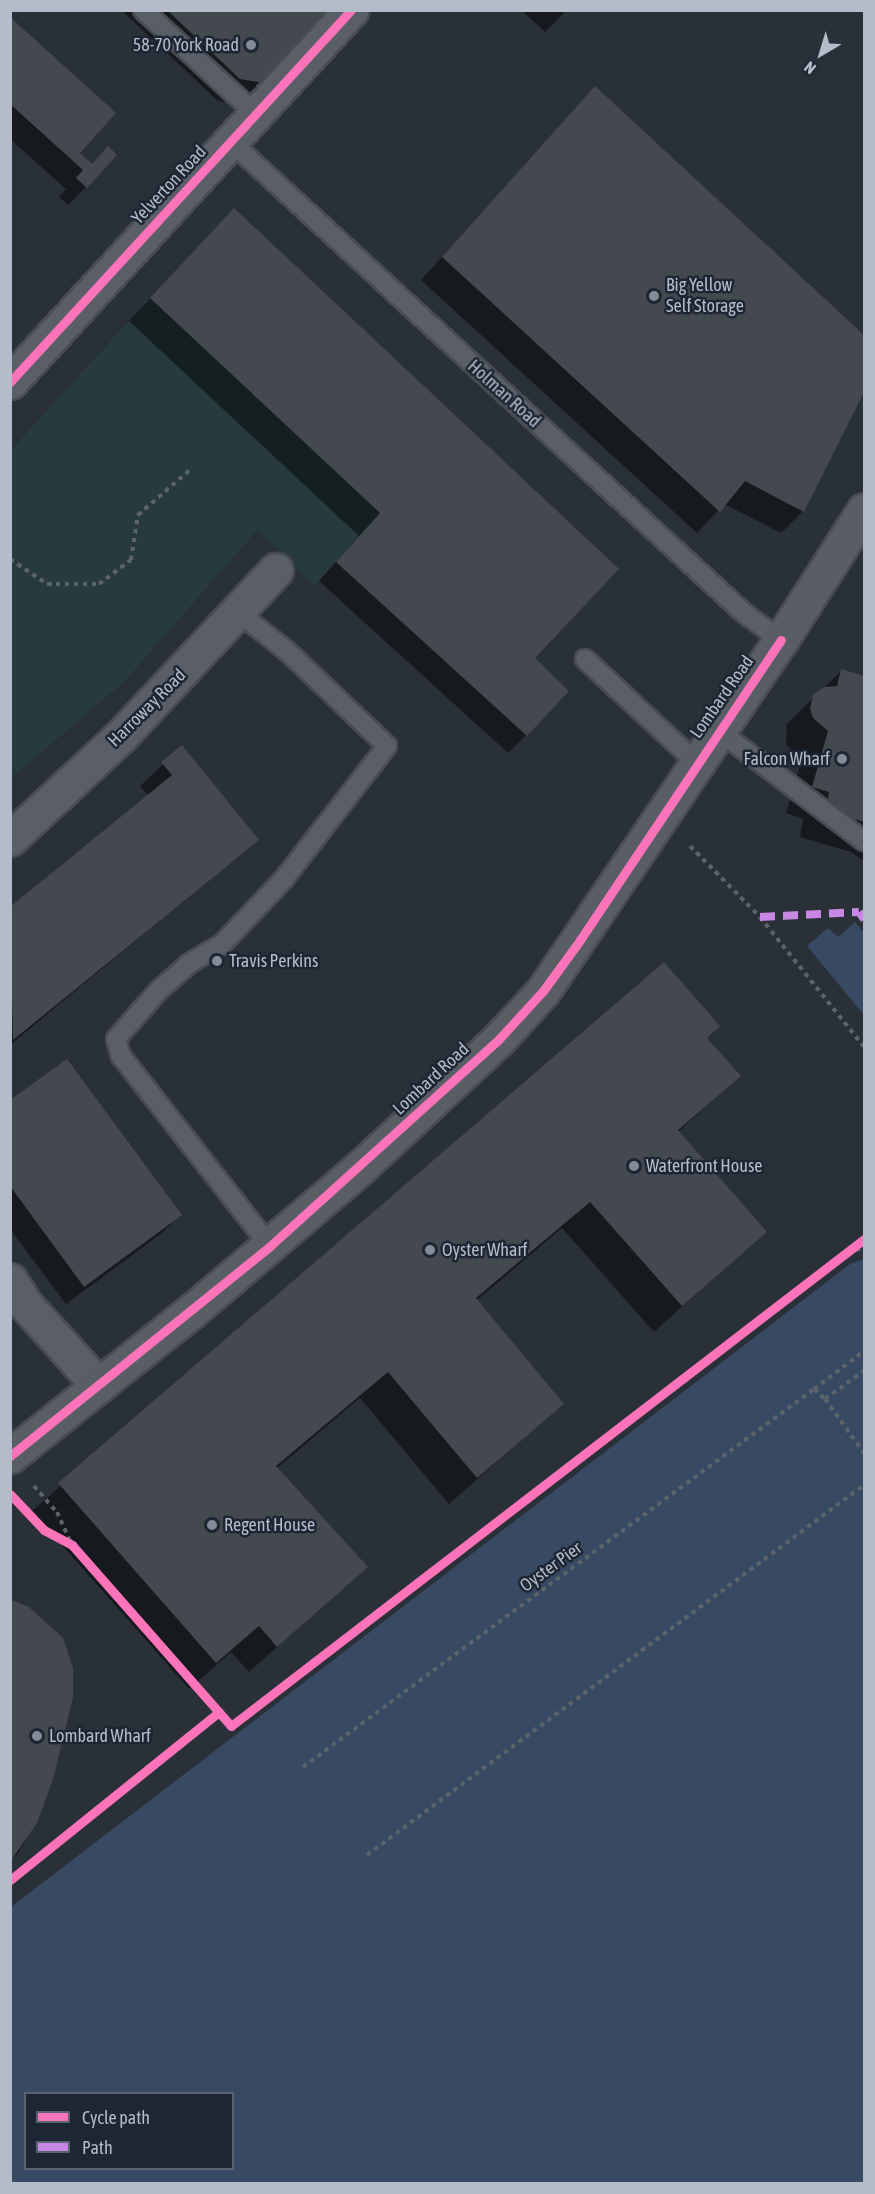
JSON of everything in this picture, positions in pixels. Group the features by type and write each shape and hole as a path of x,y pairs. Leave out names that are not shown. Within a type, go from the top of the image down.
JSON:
{"main road":[{"name":"Lombard Road","path":"18,1466 99,1386 270,1246 413,1119 499,1039 543,991 781,640 864,510"}],"street":[{"name":"Yelverton Road","path":"10,382 351,10"},
{"name":"Harroway Road","path":"10,839 121,736 239,613 276,570"},
{"path":"10,1280 25,1304 99,1386"}],"lane":[{"path":"143,10 257,115"},
{"name":"Holman Road","path":"231,142 735,605 781,640"},
{"path":"239,613 287,651 387,746 284,879 222,944 189,964 159,990 116,1039 121,1056 270,1246"},
{"path":"585,659 697,764"},
{"path":"719,731 864,841"}],"path":[{"path":"10,560 47,584 99,584 131,560 138,515 192,468"},
{"path":"661,816 760,917 864,1047"},
{"path":"837,1259 864,1239"},
{"path":"847,1252 864,1248"},
{"path":"825,1399 864,1371"},
{"path":"814,1389 825,1399 864,1453"},
{"path":"18,1466 57,1512 72,1545 80,1554"},
{"path":"367,1855 864,1485"},
{"path":"54,1535 72,1545"}],"green space":[{"path":"150,298 380,513 314,587 258,529 124,682 11,778 10,451"}],"water":[{"path":"855,922 864,933 864,1015 807,946 828,928 838,937"},
{"path":"864,1259 864,2183 11,2183 11,1907 850,1264"}],"building":[{"name":"58-70 York Road","path":"167,10 328,10 264,83 240,79"},
{"path":"10,17 116,113 80,153 92,164 108,146 117,155 87,188 76,178 83,170 10,104"},
{"name":"Big Yellow Self Storage","path":"595,86 864,335 864,392 804,512 745,481 720,512 442,257"},
{"path":"234,208 619,569 535,658 569,691 527,736 336,562 380,513 150,298"},
{"name":"Falcon Wharf","path":"841,669 864,676 864,822 826,810 829,792 812,787 828,731 813,718 810,709 813,695 824,687 837,686"},
{"path":"182,745 259,840 13,1040 10,907 172,775 161,762"},
{"path":"664,962 720,1026 707,1038 741,1076 678,1130 767,1232 682,1306 590,1202 476,1298 564,1404 477,1478 388,1372 276,1466 368,1567 277,1647 259,1626 216,1663 58,1483"},
{"path":"67,1059 182,1215 84,1287 10,1186 10,1100"},
{"name":"Lombard Wharf","path":"10,1599 29,1607 63,1638 73,1668 73,1697 54,1776 37,1823 10,1862"}],"marked path":[{"path":"760,917 859,912 864,919"}],"cycle path":[{"path":"10,382 351,10"},
{"path":"10,1456 270,1246 499,1039 543,991 580,940 781,640"},
{"path":"10,1494 44,1530 72,1545 231,1726 864,1239"},
{"path":"10,1880 219,1712"}],"place":[{"name":"58-70 York Road","path":"251,45"},
{"name":"Big Yellow Self Storage","path":"654,296"},
{"name":"Falcon Wharf","path":"842,759"},
{"name":"Travis Perkins","path":"217,961"},
{"name":"Waterfront House","path":"634,1166"},
{"name":"Oyster Wharf","path":"430,1250"},
{"name":"Regent House","path":"212,1525"},
{"name":"Lombard Wharf","path":"37,1736"}]}
